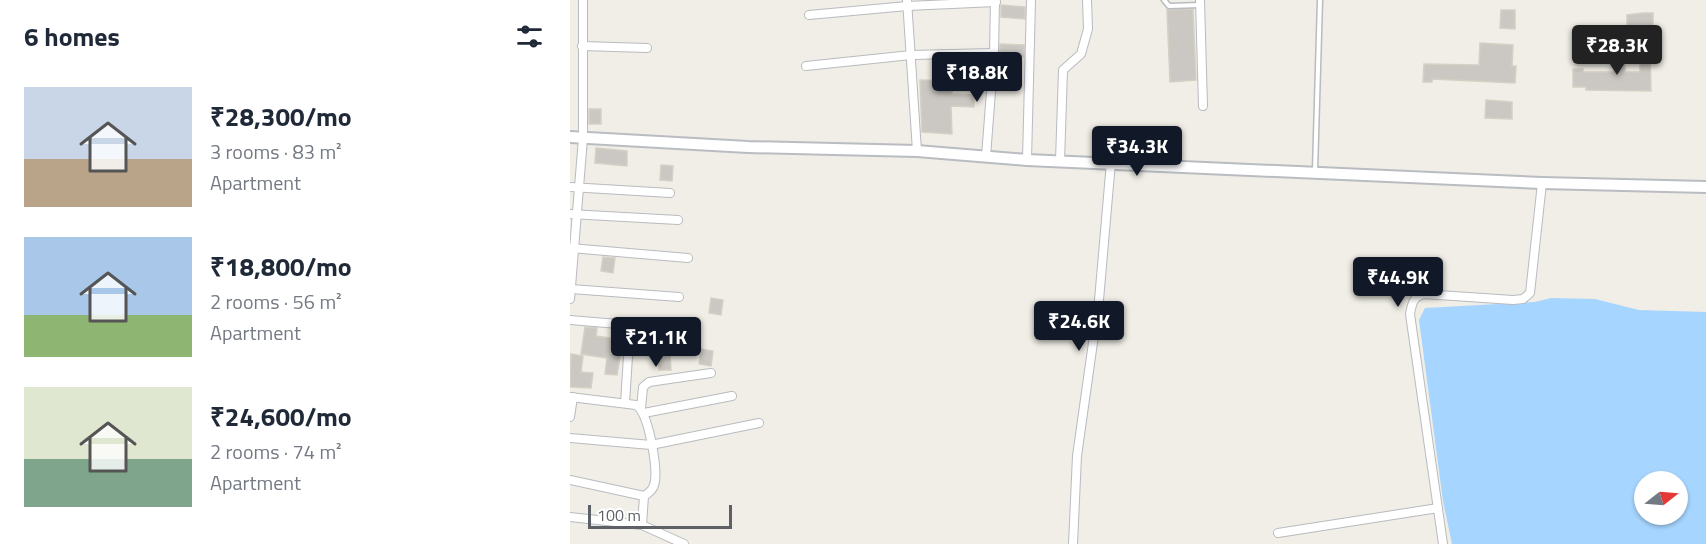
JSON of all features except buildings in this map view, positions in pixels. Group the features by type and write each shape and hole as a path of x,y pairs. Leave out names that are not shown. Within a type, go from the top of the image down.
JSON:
{"street":[{"path":"570,298 574,214 579,188 583,138 583,0"},
{"path":"1027,160 1031,0"},
{"path":"1060,161 1063,70 1081,54 1088,29 1087,0"},
{"path":"809,15 907,3 995,1 994,52 986,156"},
{"path":"907,3 917,151"},
{"path":"1200,3 1203,106"},
{"path":"582,46 647,48"},
{"path":"806,66 911,55 994,52"},
{"path":"570,137 917,151 1027,160 1315,171 1542,183 1706,186"},
{"path":"1073,544 1077,456 1099,300 1111,162"},
{"path":"1443,544 1410,314 1412,302 1424,294 1513,300 1523,299 1530,293 1542,183"},
{"path":"570,187 670,193"},
{"path":"574,214 678,220"},
{"path":"573,248 688,258"},
{"path":"571,285 680,297"},
{"path":"570,320 630,324 680,323"},
{"path":"625,404 630,324"},
{"path":"570,480 644,496 651,491 655,482 651,445 643,410 643,387 649,382 711,373"},
{"path":"570,417 571,397 625,404 643,410 732,396"},
{"path":"570,438 651,445 759,423"},
{"path":"642,525 644,496"},
{"path":"1278,533 1438,508"},
{"path":"570,517 642,525 684,544"}],"lane":[{"path":"1164,0 1169,6 1200,3"},
{"path":"1315,171 1320,0"}],"water":[{"path":"1551,298 1595,299 1639,310 1706,312 1706,544 1452,544 1443,501 1419,320 1425,308 1535,302"}]}
